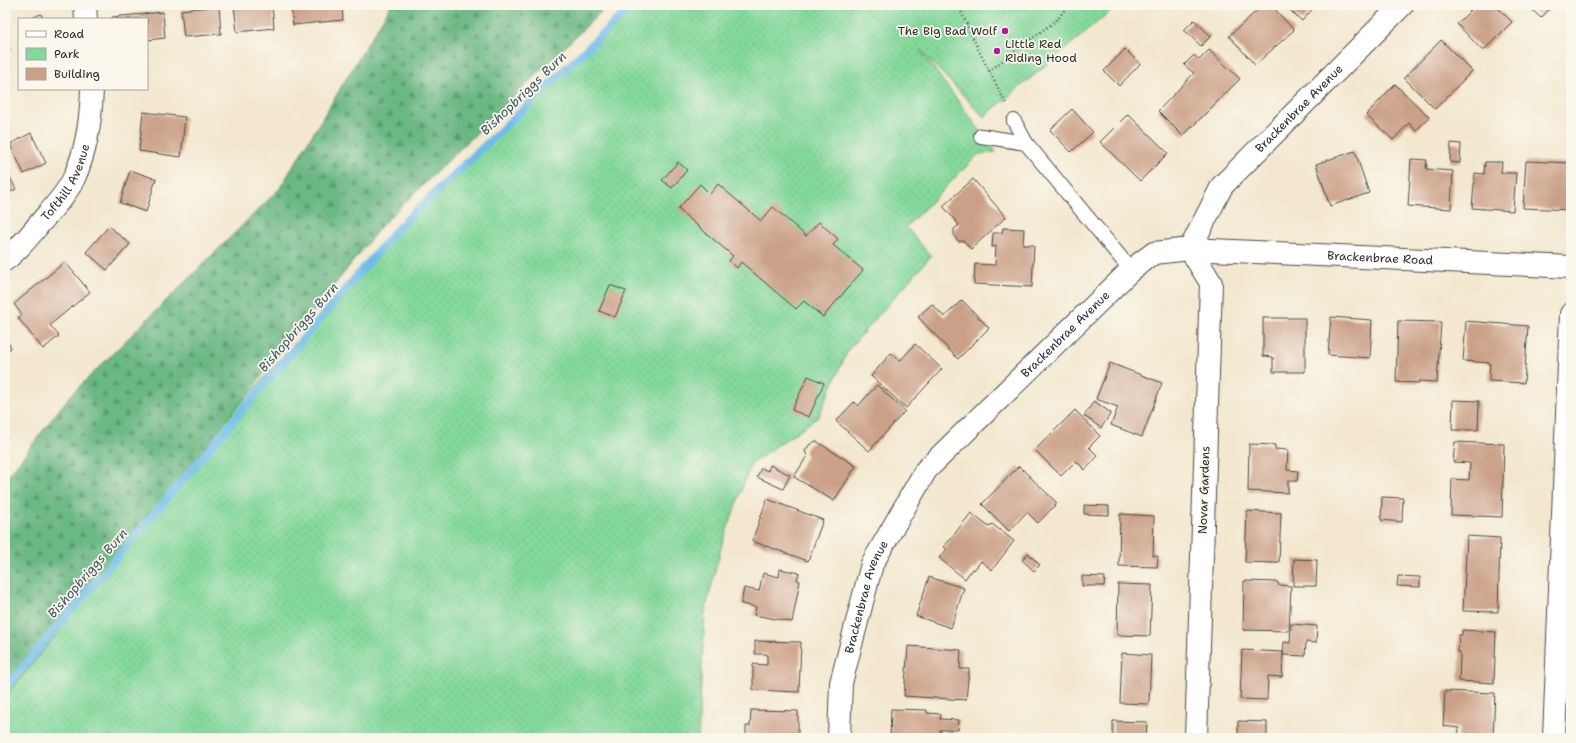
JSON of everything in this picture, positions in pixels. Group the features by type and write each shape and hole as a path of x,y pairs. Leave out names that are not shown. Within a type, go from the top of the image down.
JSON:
{"street":[{"path":"85,5 86,18"},
{"name":"Brackenbrae Avenue","path":"839,738 841,683 872,564 926,470 1131,270 1154,253 1190,249 1222,186 1402,5"},
{"name":"Tofthill Avenue","path":"5,260 35,230 74,179 85,146 91,117 92,90"},
{"name":"Brackenbrae Road","path":"1190,249 1571,267"},
{"name":"Novar Gardens","path":"1190,249 1211,283 1196,738"},
{"path":"1554,738 1571,314"}],"lane":[{"path":"1014,121 1026,143 1131,270"},
{"path":"981,136 1026,143"}],"path":[{"path":"958,5 988,71 1014,121"},
{"path":"988,71 1058,19 1068,5"}],"green space":[{"path":"391,5 608,5 382,225 5,698 5,480 69,397 280,188"},
{"path":"633,5 1118,5 984,117 920,50 996,152 979,154 906,227 931,256 848,350 818,417 751,464 722,544 705,612 698,738 5,738 5,666 398,228"}],"building":[{"path":"234,5 272,5 274,28 237,32"},
{"path":"291,5 342,5 343,20 293,25"},
{"path":"1263,5 1271,5 1294,30 1255,65 1229,36"},
{"path":"1284,5 1316,5 1302,21"},
{"path":"1476,5 1495,5 1512,22 1483,51 1457,24"},
{"path":"1527,5 1553,5 1541,18"},
{"path":"219,6 221,34 184,37 181,10"},
{"path":"163,12 165,38 148,40 148,18 112,17"},
{"path":"41,14 43,18 31,18"},
{"path":"1194,20 1211,36 1201,46 1184,30"},
{"path":"5,36 10,50 5,52"},
{"path":"1441,40 1472,71 1435,109 1404,78"},
{"path":"1125,49 1140,64 1119,86 1104,71"},
{"path":"1209,50 1240,79 1183,136 1158,111 1194,73 1184,65 1194,55 1199,60"},
{"path":"1395,84 1429,117 1416,131 1409,123 1393,140 1366,115"},
{"path":"1072,109 1093,132 1071,152 1050,130"},
{"path":"143,112 185,117 181,157 139,151"},
{"path":"1128,114 1168,153 1140,181 1100,142"},
{"path":"31,133 46,163 24,174 10,144"},
{"path":"1451,143 1461,144 1460,163 1450,162"},
{"path":"1355,151 1369,193 1330,206 1316,164"},
{"path":"1411,159 1427,160 1426,169 1453,171 1451,209 1408,206"},
{"path":"1526,161 1571,163 1571,210 1523,208"},
{"path":"678,162 687,170 672,188 662,180"},
{"path":"1485,162 1502,162 1501,173 1516,173 1513,211 1472,208 1475,173 1484,174"},
{"path":"5,168 16,189 5,195"},
{"path":"130,170 156,179 146,212 120,203"},
{"path":"973,179 1006,217 971,249 964,241 958,241 954,236 954,229 959,225 943,206"},
{"path":"700,184 710,194 718,184 761,221 773,207 806,236 819,222 838,239 833,245 863,270 823,317 804,301 796,309 741,262 737,268 729,261 733,256 678,209"},
{"path":"109,226 130,244 107,270 86,252"},
{"path":"1003,228 1024,229 1023,245 1034,245 1032,287 974,284 975,264 995,265 996,246 992,247 993,233 1002,233"},
{"path":"65,262 90,292 50,325 59,336 43,349 18,318 22,315 14,304"},
{"path":"610,285 626,291 615,317 599,311"},
{"path":"962,300 989,328 958,359 918,317 932,304 944,317"},
{"path":"1331,317 1372,320 1370,358 1328,355"},
{"path":"1263,318 1305,318 1305,372 1273,372 1273,357 1263,356"},
{"path":"1398,321 1441,322 1437,382 1396,382"},
{"path":"1466,321 1528,326 1524,383 1489,381 1490,363 1463,361"},
{"path":"5,336 11,348 5,352"},
{"path":"915,344 942,369 906,408 871,376 891,353 900,361"},
{"path":"1110,363 1162,383 1142,437 1111,425 1118,407 1096,399"},
{"path":"808,376 824,383 809,417 792,410"},
{"path":"877,385 905,411 869,451 836,421 854,402 858,406"},
{"path":"1453,400 1479,401 1478,430 1452,430"},
{"path":"1094,401 1111,413 1101,428 1084,416"},
{"path":"1075,410 1100,436 1089,447 1098,456 1085,470 1076,461 1061,476 1035,450"},
{"path":"816,441 856,466 834,501 794,477 807,456 805,451 810,444"},
{"path":"1455,442 1504,444 1502,517 1451,515 1452,479 1469,480 1470,463 1453,462"},
{"path":"1249,444 1275,445 1275,449 1288,450 1287,470 1298,471 1297,481 1288,481 1288,493 1248,491"},
{"path":"770,465 790,475 783,489 757,477 761,468 768,471"},
{"path":"1019,466 1057,503 1038,523 1027,512 1009,531 982,504"},
{"path":"1382,497 1403,498 1402,522 1381,520"},
{"path":"767,499 823,520 808,561 752,541"},
{"path":"1084,505 1109,506 1109,515 1084,514"},
{"path":"1247,511 1281,513 1279,562 1245,562"},
{"path":"971,513 989,527 992,524 1014,541 992,570 981,561 974,570 972,569 965,579 939,558 947,549 944,547"},
{"path":"1120,514 1154,516 1153,556 1158,556 1157,567 1119,566"},
{"path":"1467,536 1500,538 1498,612 1463,611"},
{"path":"1028,553 1040,565 1034,571 1022,560"},
{"path":"1294,559 1317,560 1316,586 1293,586"},
{"path":"780,569 799,573 797,580 800,581 792,622 754,615 756,607 741,604 744,588 759,591 763,573 779,577"},
{"path":"1082,576 1105,577 1104,586 1082,586"},
{"path":"1398,576 1420,577 1420,587 1397,586"},
{"path":"929,577 964,588 951,628 916,616"},
{"path":"1244,581 1278,582 1278,585 1291,586 1289,631 1243,630"},
{"path":"1118,584 1152,585 1150,636 1117,635"},
{"path":"1291,624 1317,626 1316,643 1306,642 1305,656 1283,655 1284,642 1290,643"},
{"path":"1462,630 1496,632 1494,683 1459,681 1459,635 1462,635"},
{"path":"755,641 801,642 799,692 753,690 753,664 767,665 767,654 755,654"},
{"path":"908,646 961,650 960,669 969,669 966,700 904,696"},
{"path":"1242,650 1283,652 1282,677 1268,676 1267,700 1240,699"},
{"path":"1122,653 1151,655 1149,704 1120,703"},
{"path":"1445,691 1495,693 1493,738 1458,738 1459,728 1443,726"},
{"path":"891,709 927,710 927,713 941,714 940,719 959,720 958,730 940,730 940,737 938,738 890,738"},
{"path":"751,710 798,711 798,738 749,738 749,735 746,735 746,726 750,726"},
{"path":"1113,721 1147,722 1146,738 1113,738"},
{"path":"1238,721 1267,722 1267,738 1238,738"}],"waterway":[{"name":"Bishopbriggs Burn","path":"5,688 398,228 633,5"}],"place":[{"name":"The Big Bad Wolf","path":"1005,31"},
{"name":"Little Red Riding Hood","path":"997,51"}]}
